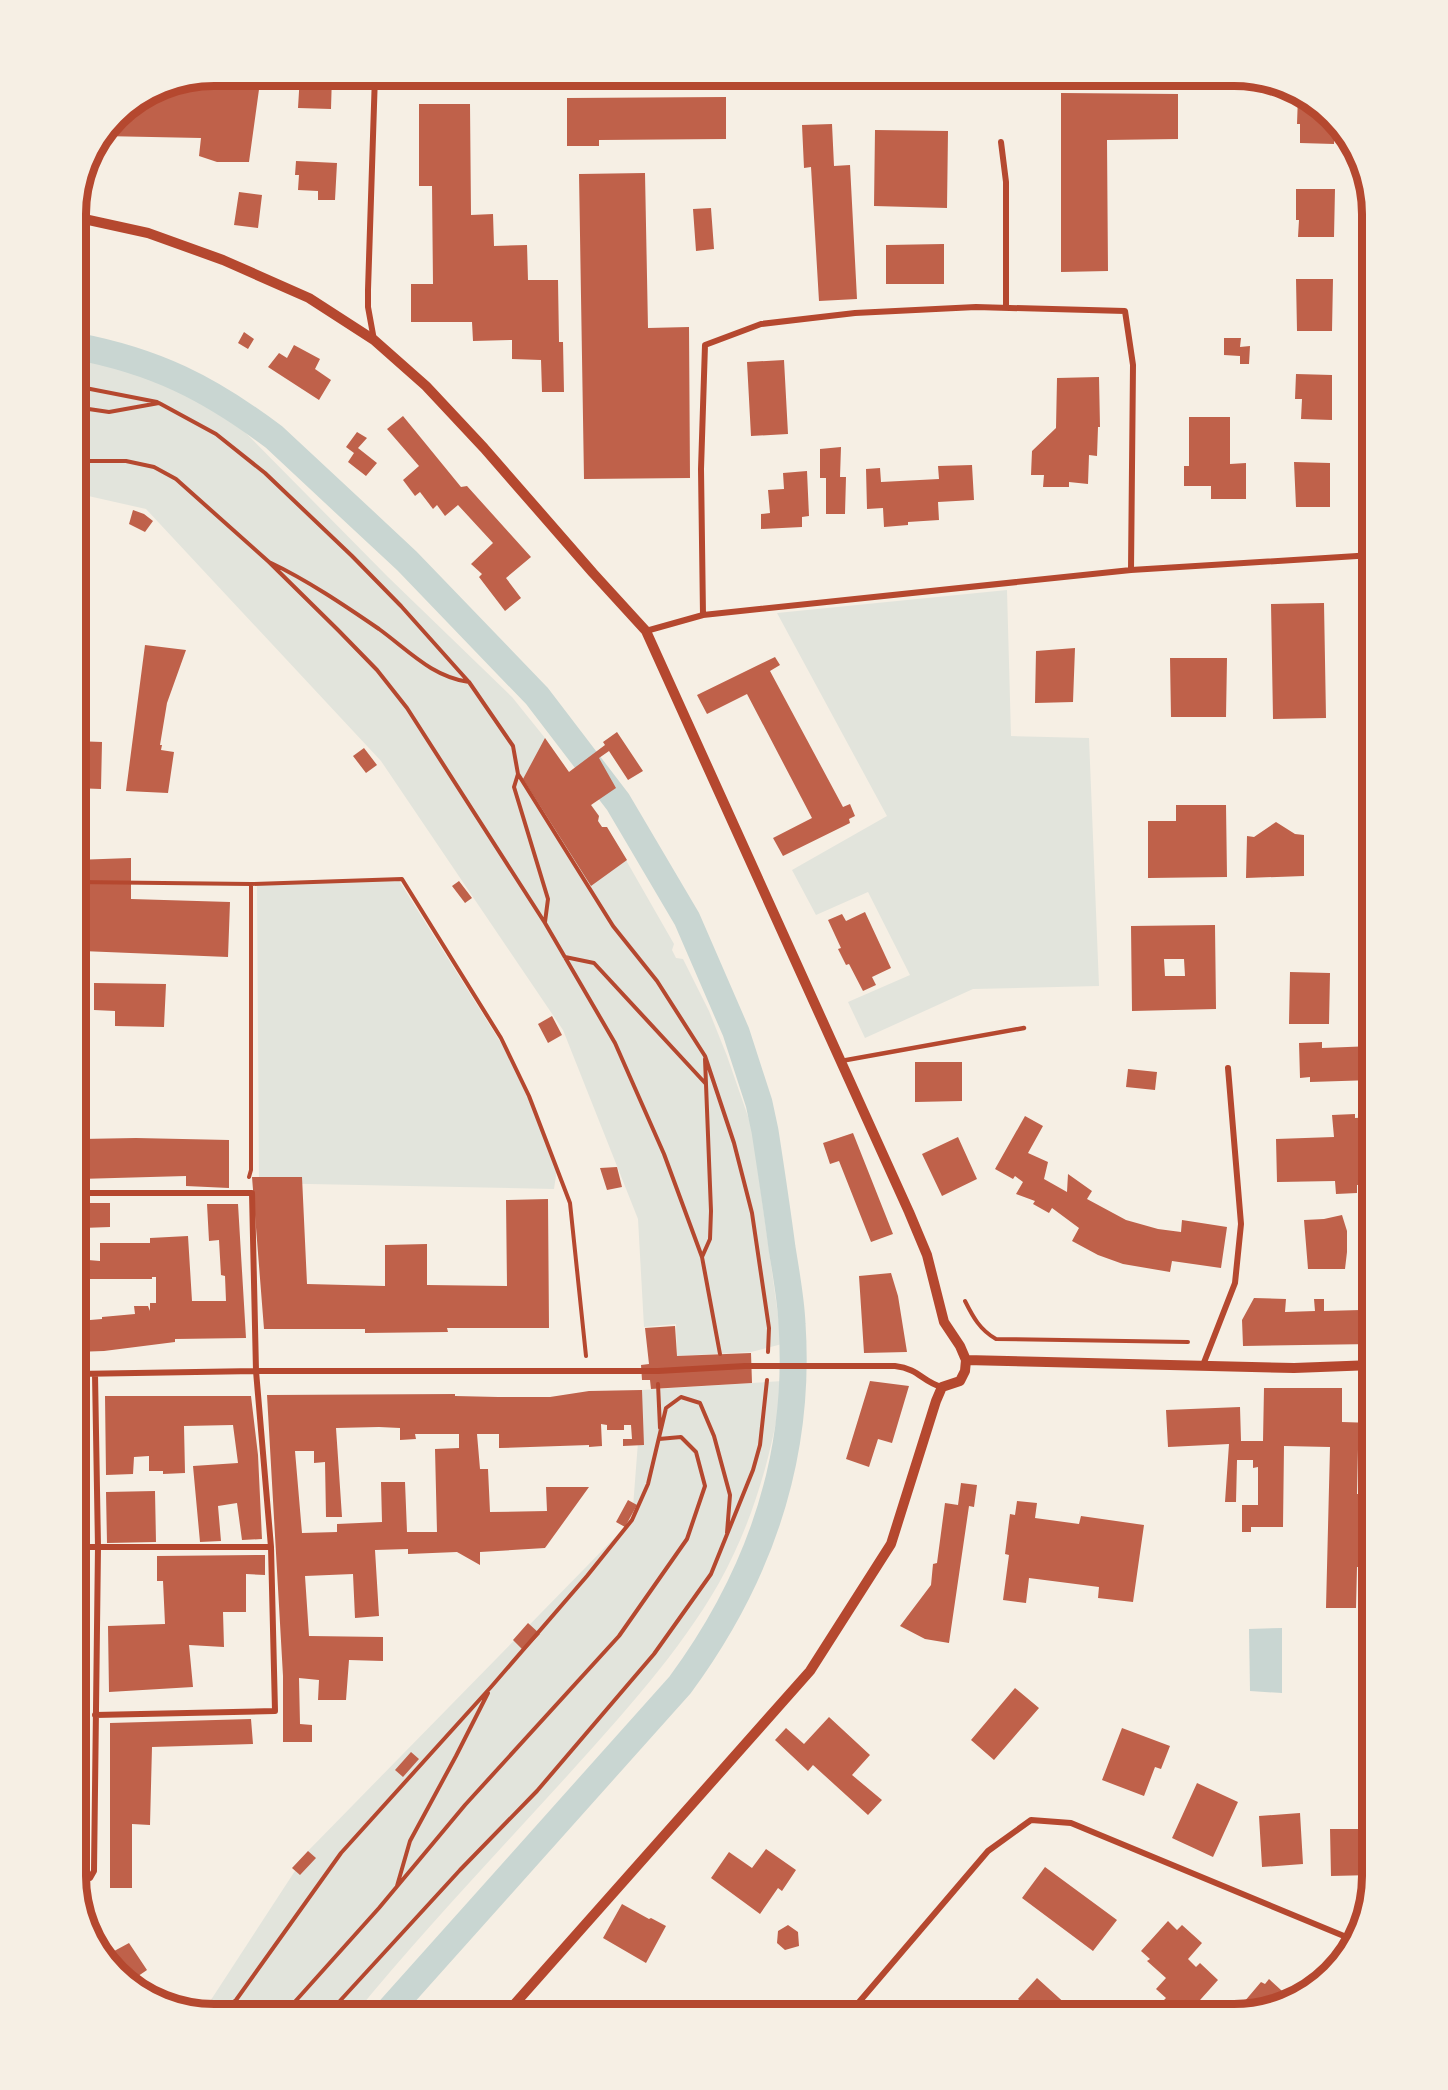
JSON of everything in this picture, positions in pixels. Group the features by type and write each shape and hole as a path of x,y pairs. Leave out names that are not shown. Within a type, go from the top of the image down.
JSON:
{"street":[{"path":"374,340 368,307 368,290 375,86"},
{"path":"1001,142 1006,182 1006,308"},
{"path":"85,1374 256,1371 587,1372 745,1366 847,1366 907,1367 934,1385 942,1387 960,1381 965,1371 966,1360 960,1346 944,1322 927,1255 646,631 484,447 426,386 374,340 309,298 223,260 148,232 86,219"},
{"path":"704,615 701,469 705,345 761,324 855,313 976,307 1125,311 1133,365 1131,570"},
{"path":"646,631 704,615 1131,570 1362,556"},
{"path":"1203,1365 1235,1283 1241,1224 1228,1068"},
{"path":"85,1193 248,1193 256,1371 271,1547 275,1711 95,1715"},
{"path":"966,1360 1294,1368 1362,1365"},
{"path":"85,1878 90,1878 94,1871 98,1547 95,1374"},
{"path":"515,2004 810,1671 891,1544 942,1387"},
{"path":"85,1547 271,1547"},
{"path":"857,2004 988,1851 1031,1820 1071,1823 1347,1937"}],"lane":[{"path":"841,1061 1024,1028"}],"path":[{"path":"86,388 159,403 216,435 265,473 402,606 469,682 513,746 518,774 613,926 657,981 705,1056 734,1143 752,1213 769,1328 767,1362"},
{"path":"86,409 109,412 159,403"},
{"path":"86,460 126,461 154,467 176,479 269,562 377,670 407,708 545,923 615,1043 637,1088 702,1257 720,1353"},
{"path":"269,562 292,573 378,629 435,672 453,680 469,682"},
{"path":"518,774 514,787 548,899 545,923"},
{"path":"86,882 251,884 402,879 501,1038 529,1096 570,1203 587,1372"},
{"path":"248,1193 251,1170 251,884"},
{"path":"564,957 594,963 706,1084"},
{"path":"702,1257 710,1239 705,1056"},
{"path":"965,1301 974,1319 986,1333 996,1339 1188,1342"},
{"path":"658,1371 659,1437"},
{"path":"337,2004 460,1870 537,1791 654,1654 711,1574 753,1470 760,1445 767,1374"},
{"path":"231,2004 341,1853 491,1686 587,1576 632,1520 648,1484 666,1408 681,1397 700,1403 714,1436 730,1495 727,1537"},
{"path":"293,2004 396,1888 465,1805 619,1636 687,1539 705,1486 696,1452 681,1437 659,1437"},
{"path":"396,1888 410,1841 491,1686"}],"shaded area":[{"path":"86,356 166,380 234,421 388,577 512,697 545,738 599,816 598,821 602,827 607,827 674,944 672,950 676,958 683,959 709,1011 727,1056 752,1128 782,1344 751,1352 677,1356 676,1324 644,1327 638,1219 563,1030 381,761 146,509 86,495"},
{"path":"1007,590 1011,736 1089,738 1099,986 973,989 865,1038 848,1002 910,975 868,892 816,915 792,870 887,816 777,613"},
{"path":"398,879 513,1062 557,1169 554,1189 259,1183 257,884"},
{"path":"783,1381 768,1459 752,1510 719,1583 686,1634 629,1706 433,1923 363,2004 208,2004 308,1851 632,1520 642,1390"},
{"path":"1282,1628 1282,1693 1250,1691 1249,1629"}],"building":[{"path":"205,86 259,86 249,162 217,162 199,156 201,138 111,136 129,117 164,95"},
{"path":"299,86 332,86 331,109 298,108"},
{"path":"1061,93 1178,94 1178,139 1107,140 1108,271 1061,272"},
{"path":"726,97 726,139 599,140 599,146 567,146 567,98"},
{"path":"1298,102 1313,112 1335,133 1334,144 1300,143 1300,124 1297,124"},
{"path":"419,104 470,104 471,215 493,214 494,246 527,245 528,280 558,280 559,342 563,342 564,392 542,392 541,360 512,359 512,340 473,341 472,322 411,322 411,284 433,284 432,186 419,186"},
{"path":"832,124 834,166 850,165 857,299 819,301 811,167 804,168 802,125"},
{"path":"875,130 948,131 947,208 874,206"},
{"path":"296,161 337,163 335,200 318,200 318,191 298,190 299,175 295,175"},
{"path":"645,173 648,328 689,327 690,478 584,479 579,174"},
{"path":"1296,189 1335,189 1334,237 1298,237"},
{"path":"239,192 262,195 258,228 234,225"},
{"path":"711,208 714,249 696,251 693,209"},
{"path":"944,244 944,284 886,284 886,245"},
{"path":"1296,279 1333,279 1332,331 1297,331"},
{"path":"244,332 254,339 248,349 238,343"},
{"path":"1224,338 1241,338 1240,347 1250,346 1249,364 1240,364 1240,356 1224,355"},
{"path":"294,345 320,359 315,369 331,380 319,400 268,367 279,353 287,358"},
{"path":"784,360 788,434 751,436 747,362"},
{"path":"1296,374 1332,375 1332,420 1301,419 1302,399 1295,399"},
{"path":"1099,377 1100,427 1098,427 1097,456 1089,455 1088,484 1069,482 1069,487 1043,487 1044,475 1031,475 1032,451 1056,428 1057,378"},
{"path":"403,416 461,487 467,486 531,557 506,578 521,598 505,611 479,577 482,574 471,564 493,543 458,505 445,516 437,505 433,509 420,492 415,496 403,480 419,466 387,429"},
{"path":"1189,417 1230,417 1230,464 1246,463 1246,499 1211,499 1211,486 1184,486 1184,466 1189,466"},
{"path":"357,432 367,438 358,448 377,463 366,476 348,462 354,453 346,447"},
{"path":"841,447 840,477 846,477 845,514 826,514 826,478 820,478 820,449"},
{"path":"1294,462 1330,463 1330,507 1296,507"},
{"path":"972,465 974,500 938,502 939,520 908,522 908,525 884,527 883,508 867,509 866,469 880,468 881,482 939,479 938,466"},
{"path":"807,471 809,516 802,517 802,527 761,529 761,514 770,513 768,490 784,489 783,473"},
{"path":"133,510 153,521 145,532 129,524"},
{"path":"1324,603 1326,718 1273,719 1271,604"},
{"path":"145,645 186,650 167,703 160,745 162,745 161,750 174,752 168,793 126,791"},
{"path":"1075,648 1073,702 1035,703 1036,651"},
{"path":"775,657 780,665 770,671 843,807 850,804 855,816 849,819 850,823 783,856 773,838 812,818 747,694 707,714 697,695"},
{"path":"1170,658 1227,658 1226,717 1171,717"},
{"path":"617,732 643,771 628,780 609,751 599,758 616,788 591,805 599,816 598,821 602,827 607,827 627,860 591,886 523,779 545,738 569,772 605,745 603,742"},
{"path":"86,741 102,742 101,789 86,788"},
{"path":"364,748 377,765 366,773 353,756"},
{"path":"1176,805 1226,805 1227,877 1148,878 1148,821 1176,821"},
{"path":"1276,822 1295,834 1304,835 1304,876 1246,878 1247,836 1254,837"},
{"path":"131,858 131,899 230,902 228,957 86,951 86,860"},
{"path":"459,881 472,898 465,903 452,886"},
{"path":"865,912 891,968 872,977 876,985 863,991 838,949 841,948 828,920 842,914 846,921"},
{"path":"1215,925 1216,1009 1132,1011 1131,926","holes":["1164,959 1184,959 1185,976 1165,976"]},
{"path":"1290,972 1330,973 1329,1024 1289,1024"},
{"path":"94,983 166,984 164,1027 115,1026 115,1011 94,1010"},
{"path":"552,1016 562,1035 548,1043 538,1024"},
{"path":"1322,1042 1322,1048 1362,1046 1362,1080 1310,1082 1310,1077 1300,1078 1299,1043"},
{"path":"915,1062 962,1062 962,1101 915,1102"},
{"path":"1128,1069 1157,1072 1155,1090 1126,1087"},
{"path":"1355,1114 1355,1118 1362,1118 1362,1185 1357,1185 1357,1193 1336,1194 1335,1181 1277,1182 1276,1139 1334,1137 1332,1115"},
{"path":"1025,1116 1043,1126 1028,1153 1048,1162 1044,1179 1067,1192 1068,1174 1092,1191 1087,1199 1126,1220 1158,1229 1181,1232 1182,1220 1227,1227 1221,1268 1172,1261 1170,1272 1123,1264 1098,1255 1072,1241 1079,1228 1052,1208 1049,1213 1033,1204 1035,1201 1016,1194 1023,1182 1015,1176 1013,1179 995,1169"},
{"path":"853,1133 893,1234 871,1242 839,1161 830,1164 823,1143"},
{"path":"958,1137 977,1179 942,1196 922,1154"},
{"path":"85,1139 229,1140 229,1188 186,1186 186,1176 85,1179"},
{"path":"617,1167 622,1187 607,1190 600,1168"},
{"path":"252,1177 302,1177 307,1284 385,1286 385,1245 427,1244 427,1285 507,1286 506,1200 548,1199 549,1328 447,1328 448,1332 365,1333 365,1329 264,1329"},
{"path":"85,1203 110,1203 110,1227 85,1228"},
{"path":"207,1204 238,1204 246,1338 175,1339 175,1342 85,1352 85,1242 88,1242 88,1260 100,1261 100,1243 150,1243 150,1238 188,1236 192,1301 226,1301 225,1276 221,1275 219,1240 209,1241","holes":["156,1277 156,1303 150,1303 150,1311 148,1306 134,1306 135,1314 90,1320 89,1279 152,1279"]},
{"path":"1342,1215 1347,1231 1345,1269 1308,1269 1304,1220"},
{"path":"891,1273 898,1296 907,1352 864,1353 859,1276"},
{"path":"1362,1289 1362,1344 1243,1346 1242,1320 1254,1298 1286,1299 1285,1312 1315,1311 1314,1299 1324,1299 1324,1311 1361,1310"},
{"path":"675,1326 677,1356 751,1353 752,1383 651,1389 650,1380 642,1380 641,1365 649,1364 645,1328"},
{"path":"870,1381 909,1386 892,1443 878,1439 869,1467 846,1459"},
{"path":"1264,1388 1342,1388 1342,1422 1362,1423 1362,1449 1358,1449 1357,1494 1362,1494 1362,1567 1357,1567 1356,1608 1326,1608 1330,1447 1284,1446 1283,1527 1251,1527 1251,1532 1242,1532 1242,1505 1258,1505 1258,1467 1253,1468 1253,1460 1237,1460 1236,1502 1225,1502 1229,1444 1168,1447 1166,1410 1240,1407 1241,1441 1263,1441"},
{"path":"642,1390 644,1445 623,1446 623,1439 632,1439 631,1425 624,1425 624,1430 607,1430 607,1425 601,1424 602,1446 589,1447 589,1445 499,1448 499,1434 477,1434 480,1469 488,1469 490,1512 547,1511 546,1487 589,1487 545,1548 480,1552 480,1565 457,1552 408,1554 408,1549 375,1550 379,1616 355,1618 353,1574 305,1576 309,1636 383,1637 383,1661 349,1660 346,1700 318,1700 319,1680 299,1678 300,1724 312,1725 312,1742 283,1742 283,1676 267,1395 455,1394 455,1396 550,1397 589,1391","holes":["336,1428 400,1428 400,1440 416,1439 415,1434 459,1434 459,1448 435,1449 437,1532 407,1532 405,1482 381,1482 382,1522 337,1524 337,1532 302,1533 295,1451 314,1451 314,1463 325,1462 326,1517 342,1517"]},
{"path":"105,1396 251,1396 258,1455 262,1539 242,1540 237,1503 218,1506 221,1541 200,1542 193,1466 238,1463 233,1425 184,1426 185,1473 163,1474 163,1471 149,1471 149,1456 134,1457 133,1474 106,1475"},
{"path":"961,1483 977,1485 974,1507 969,1506 949,1643 925,1639 900,1626 931,1585 933,1564 937,1563 945,1503 958,1505"},
{"path":"155,1491 156,1542 107,1543 106,1492"},
{"path":"85,1498 87,1542 85,1542"},
{"path":"628,1500 637,1505 625,1527 616,1522"},
{"path":"1017,1501 1037,1503 1035,1518 1079,1524 1081,1516 1144,1525 1133,1602 1098,1598 1099,1587 1029,1578 1026,1603 1003,1600 1009,1555 1005,1554 1010,1514 1015,1515"},
{"path":"265,1555 265,1575 246,1574 246,1612 223,1612 224,1647 189,1645 193,1687 109,1692 108,1626 165,1624 163,1581 157,1581 157,1556"},
{"path":"85,1558 87,1558 88,1594 85,1594"},
{"path":"528,1623 540,1634 524,1651 513,1640"},
{"path":"85,1626 88,1626 89,1643 85,1643"},
{"path":"1015,1688 1039,1708 994,1760 971,1740"},
{"path":"829,1717 870,1755 852,1775 882,1800 868,1815 813,1765 808,1771 775,1740 786,1728 804,1744"},
{"path":"251,1719 253,1744 152,1747 150,1825 132,1824 132,1888 110,1888 110,1723"},
{"path":"1122,1728 1170,1746 1161,1769 1155,1767 1144,1796 1102,1780"},
{"path":"411,1752 419,1759 403,1777 395,1770"},
{"path":"1197,1783 1238,1802 1213,1857 1172,1838"},
{"path":"1300,1813 1303,1864 1262,1867 1259,1816"},
{"path":"1330,1829 1362,1829 1362,1875 1331,1876"},
{"path":"766,1849 796,1870 782,1891 778,1888 760,1914 711,1878 729,1852 752,1868"},
{"path":"308,1851 316,1858 300,1875 292,1868"},
{"path":"1045,1867 1117,1920 1093,1951 1022,1898"},
{"path":"622,1904 666,1926 646,1963 603,1938"},
{"path":"1168,1921 1177,1930 1182,1925 1202,1943 1188,1959 1196,1967 1200,1963 1218,1980 1196,2004 1167,2004 1163,2001 1166,1998 1156,1989 1166,1978 1147,1961 1150,1959 1141,1951"},
{"path":"788,1925 798,1932 799,1946 785,1950 777,1943 778,1931"},
{"path":"129,1943 147,1970 135,1978 111,1953"},
{"path":"1037,1978 1066,2004 1020,2004 1022,2002 1018,1999"},
{"path":"1269,1979 1286,1994 1268,2000 1243,2004 1261,1982 1265,1984"}],"waterway":[{"path":"86,348 156,368 180,379 227,404 274,437 407,561 537,696 618,802 687,919 736,1032 759,1103 765,1131 791,1305 793,1374 789,1422 781,1469 769,1515 752,1560 732,1603 708,1645 680,1685 395,2004"}]}
